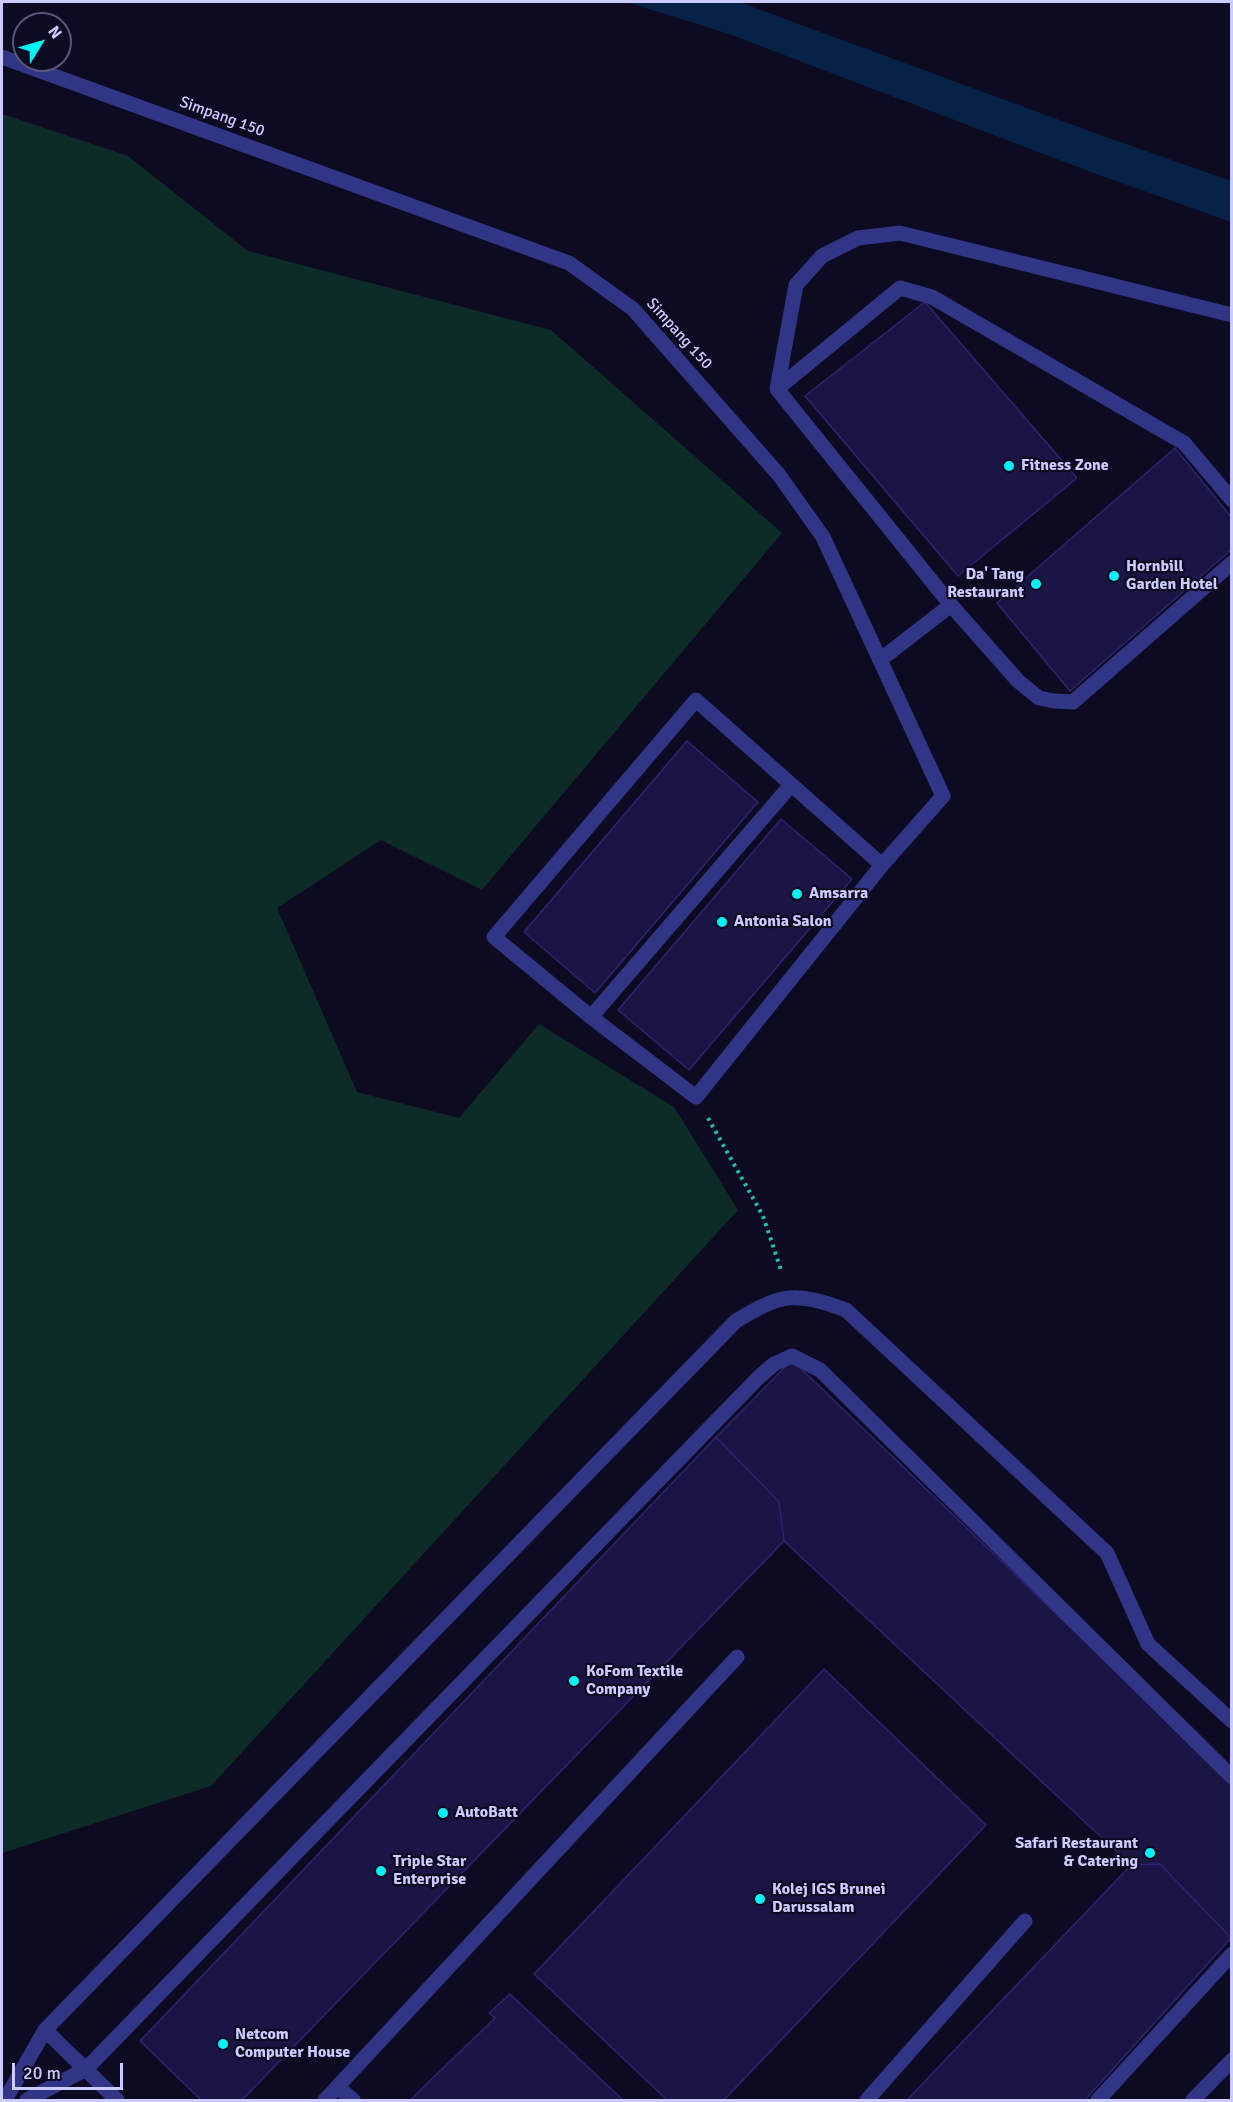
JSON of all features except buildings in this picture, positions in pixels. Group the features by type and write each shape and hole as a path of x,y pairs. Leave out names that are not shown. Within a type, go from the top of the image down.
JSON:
{"street":[{"name":"Simpang 150","path":"2,57 569,263 633,309 779,475 823,537 943,796 882,865 696,1096"},
{"path":"1232,315 900,233 858,238 822,256 796,285 777,389 951,605 1025,686 1039,698 1054,702 1073,702 1232,563"},
{"path":"777,389 900,288 932,297 1184,443 1232,500"},
{"path":"880,660 951,605"},
{"path":"696,1096 591,1017 495,938 696,700 882,865"},
{"path":"591,1017 790,785"},
{"path":"5,2100 45,2030 736,1321 760,1306 789,1296 819,1300 846,1310 1107,1553 1148,1644 1232,1721"},
{"path":"27,2100 86,2069 759,1377 774,1364 792,1356 820,1370 1232,1777"},
{"path":"325,2100 737,1658"},
{"path":"867,2100 1024,1921"},
{"path":"1098,2100 1232,1954"},
{"path":"45,2030 117,2100"},
{"path":"1193,2100 1232,2060"},
{"path":"338,2087 353,2100"}],"path":[{"path":"696,1096 763,1216 789,1296"}],"green space":[{"path":"2,114 128,156 248,251 551,330 782,533 482,890 381,840 277,908 357,1092 459,1118 539,1024 674,1107 738,1210 211,1786 2,1853"}],"water":[{"path":"627,2 739,2 1231,181 1231,222 1088,171 729,34"}],"place":[{"name":"Fitness Zone","path":"1009,466"},
{"name":"Hornbill Garden Hotel","path":"1114,576"},
{"name":"Da' Tang Restaurant","path":"1036,584"},
{"name":"Amsarra","path":"797,894"},
{"name":"Antonia Salon","path":"722,922"},
{"name":"KoFom Textile Company","path":"574,1681"},
{"name":"AutoBatt","path":"443,1813"},
{"name":"Safari Restaurant & Catering","path":"1150,1853"},
{"name":"Triple Star Enterprise","path":"381,1871"},
{"name":"Kolej IGS Brunei Darussalam","path":"760,1899"},
{"name":"Netcom Computer House","path":"223,2044"}]}
